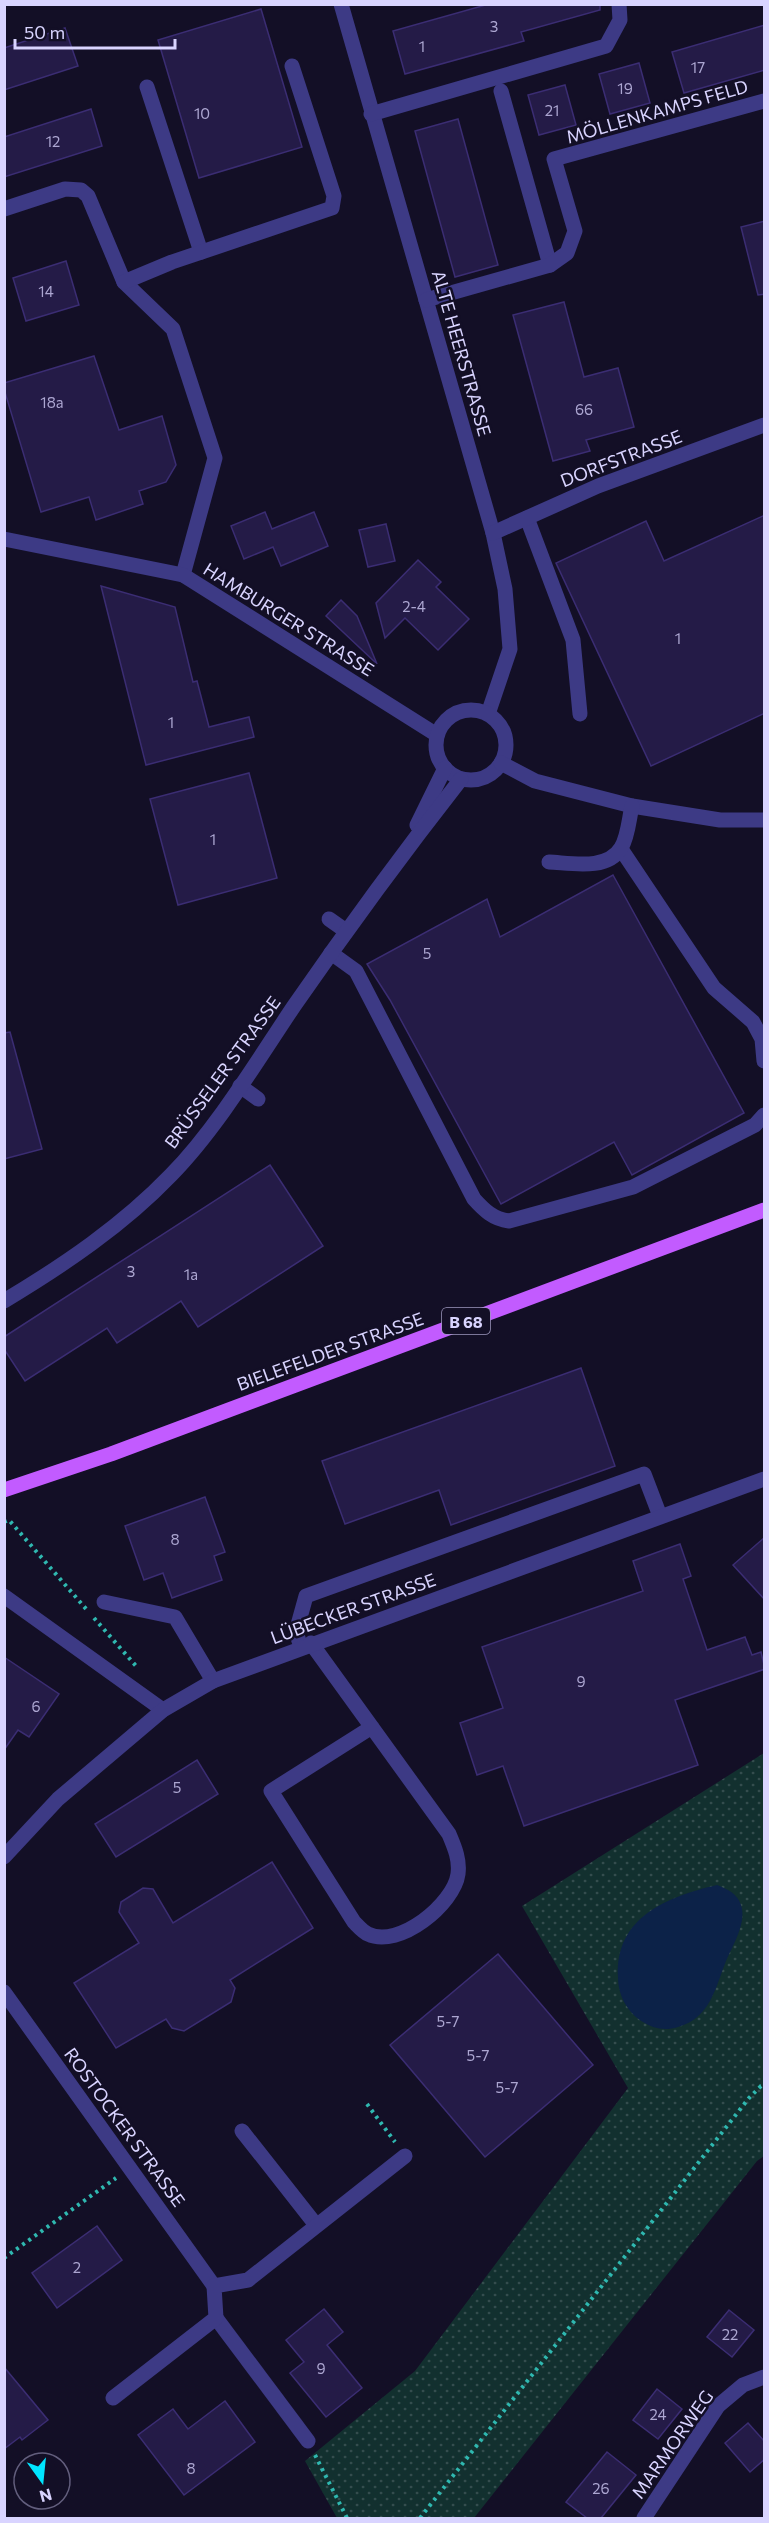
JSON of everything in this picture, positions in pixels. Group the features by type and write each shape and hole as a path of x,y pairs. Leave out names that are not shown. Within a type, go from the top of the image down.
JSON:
{"main road":[{"name":"BIELEFELDER STRASSE","path":"4,1490 111,1454 763,1214"},
{"name":"BIELEFELDER STRASSE","path":"4,1499 111,1454"}],"street":[{"name":"ALTE HEERSTRASSE","path":"341,4 493,534 505,589 510,649 488,714"},
{"path":"371,114 606,46 620,20 619,4"},
{"path":"124,282 201,252 332,208 334,196 292,66"},
{"path":"147,87 201,252"},
{"path":"501,91 550,265"},
{"name":"MÖLLENKAMPS FELD","path":"426,300 550,265 567,253 575,231 554,159 765,101"},
{"path":"4,209 65,189 81,190 88,196 124,282 173,328 215,458 183,575"},
{"name":"DORFSTRASSE","path":"493,534 598,486 765,425"},
{"path":"527,518 573,640 580,714"},
{"name":"HAMBURGER STRASSE","path":"4,539 183,575 437,735"},
{"path":"467,710 488,714 502,730 505,752 501,762 494,771 484,777 473,780 461,779 445,768 438,759 437,735 448,718 457,713 467,710"},
{"path":"501,762 535,781 632,806 720,820 765,820"},
{"name":"BRÜSSELER STRASSE","path":"404,851 445,768"},
{"name":"BRÜSSELER STRASSE","path":"4,1301 106,1233 172,1174 222,1112 346,931 404,851 461,779"},
{"path":"549,862 597,864 607,860 621,849 632,806"},
{"path":"621,849 714,988 753,1022 762,1039 765,1062"},
{"path":"328,919 346,931"},
{"path":"331,952 356,971 474,1199 498,1220 509,1221 633,1186 755,1125 765,1115"},
{"path":"240,1086 258,1099"},
{"path":"372,1727 271,1791 354,1922 367,1934 383,1937 400,1934 438,1910 452,1894 458,1874 457,1852 449,1834 372,1727 296,1632 306,1596 644,1474 660,1516"},
{"name":"LÜBECKER STRASSE","path":"4,1857 58,1799 163,1710 213,1681 306,1645 765,1479"},
{"path":"4,1596 163,1710"},
{"path":"104,1602 175,1617 213,1681"},
{"name":"ROSTOCKER STRASSE","path":"4,1992 214,2286"},
{"path":"242,2131 316,2225"},
{"path":"308,2441 216,2318 214,2286 248,2280 405,2156"},
{"path":"113,2398 216,2318"},
{"name":"MARMORWEG","path":"645,2518 718,2406 743,2385 765,2377"}],"path":[{"path":"420,2518 749,2098 765,2085"},
{"path":"367,2104 405,2156"},
{"path":"4,2258 131,2168"},
{"path":"308,2441 347,2518"}],"green space":[{"path":"764,1753 764,2156 757,2161 474,2518 337,2518 305,2461 415,2371 628,2088 522,1906"}],"water":[{"path":"717,1885 737,1897 741,1905 742,1919 714,1992 704,2010 689,2023 673,2028 655,2028 628,2009 622,1997 618,1984 619,1956 625,1939 648,1913 663,1904 680,1896"}],"building":[{"path":"489,4 600,4 600,10 521,32 524,41 405,74 393,31"},
{"path":"261,9 302,147 199,178 158,40"},
{"path":"765,25 765,70 684,93 672,52"},
{"path":"65,28 78,66 4,90 4,48"},
{"path":"639,63 650,103 610,114 599,74"},
{"path":"565,85 576,125 539,135 528,95"},
{"path":"91,109 102,146 4,177 4,137"},
{"path":"458,119 498,265 455,277 415,131"},
{"path":"765,221 765,294 758,295 741,227"},
{"path":"66,261 79,305 26,321 13,278"},
{"path":"564,302 584,377 618,368 634,427 586,440 590,451 553,461 513,315"},
{"path":"94,356 119,430 162,416 176,465 166,482 139,491 143,504 96,520 89,497 41,512 4,383"},
{"path":"265,512 272,529 314,512 328,546 281,566 273,547 244,559 231,526"},
{"path":"765,515 765,713 651,766 556,563 646,521 664,561"},
{"path":"386,524 395,561 368,567 359,530"},
{"path":"418,560 441,582 436,587 469,619 438,650 405,618 385,638 376,603"},
{"path":"101,586 175,607 193,682 197,681 209,727 249,717 254,737 146,765"},
{"path":"341,600 357,616 377,664 326,616"},
{"path":"249,773 277,878 178,905 150,799"},
{"path":"613,875 744,1113 632,1175 614,1142 501,1204 390,1000 367,964 487,899 500,937"},
{"path":"10,1032 42,1149 4,1159 4,1033"},
{"path":"270,1165 323,1246 198,1327 181,1301 117,1343 107,1328 25,1381 4,1349 4,1337"},
{"path":"581,1368 615,1466 451,1525 439,1490 345,1524 322,1461"},
{"path":"205,1497 225,1552 214,1556 222,1580 172,1598 163,1573 144,1580 125,1526"},
{"path":"765,1537 765,1600 733,1565"},
{"path":"680,1544 691,1576 683,1579 707,1650 745,1637 752,1655 761,1652 765,1669 675,1700 698,1765 524,1826 503,1766 477,1775 460,1723 503,1708 482,1647 643,1591 633,1561"},
{"path":"4,1657 59,1694 29,1737 18,1730 4,1750"},
{"path":"197,1760 218,1794 116,1857 95,1824"},
{"path":"272,1862 313,1928 230,1980 235,1988 231,2002 184,2031 172,2028 166,2019 116,2048 74,1983 139,1943 119,1912 121,1902 143,1888 153,1889 173,1923"},
{"path":"498,1954 593,2065 485,2157 390,2045"},
{"path":"97,2226 122,2260 57,2308 32,2273"},
{"path":"324,2309 343,2332 327,2345 362,2388 326,2417 290,2373 304,2362 286,2340"},
{"path":"729,2310 754,2330 732,2357 707,2337"},
{"path":"4,2367 48,2420 22,2440 20,2437 4,2449"},
{"path":"657,2389 682,2409 658,2439 633,2420"},
{"path":"225,2401 255,2442 184,2495 138,2435 173,2409 188,2429"},
{"path":"748,2423 765,2442 765,2459 750,2472 725,2443"},
{"path":"607,2452 636,2475 601,2518 587,2518 566,2502"}]}
